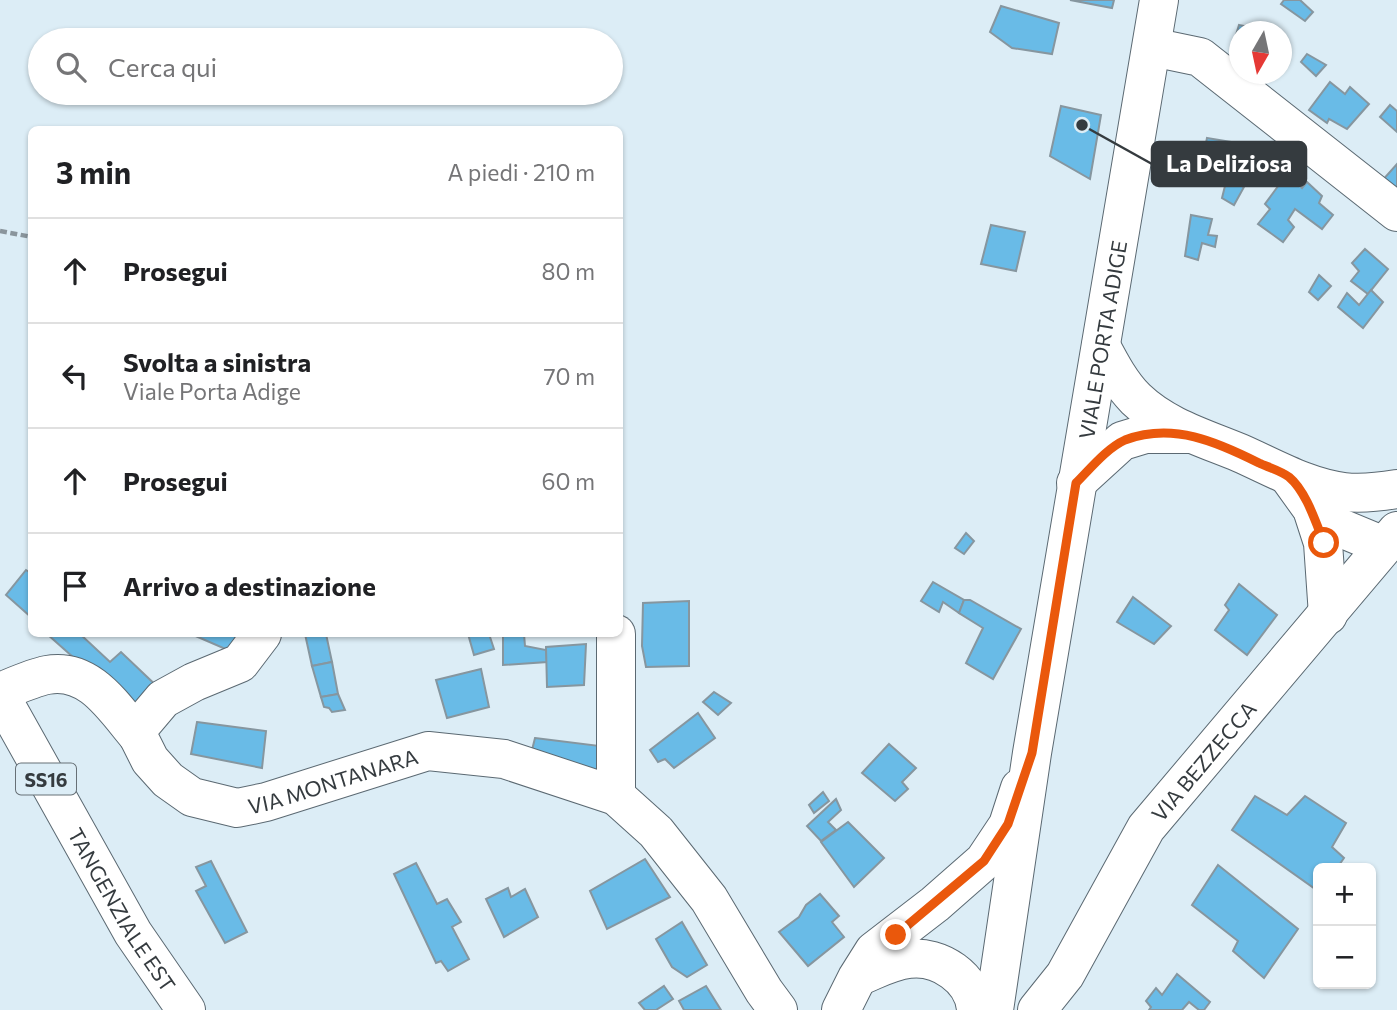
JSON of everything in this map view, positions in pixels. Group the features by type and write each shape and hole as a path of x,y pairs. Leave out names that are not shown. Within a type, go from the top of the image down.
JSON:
{"street":[{"name":"VIALE PORTA ADIGE","path":"994,1010 1076,483 1159,0"},
{"path":"1152,47 1200,57 1397,212"},
{"path":"1101,346 1116,374 1137,400 1190,434 1240,453 1289,477 1326,500 1397,489"},
{"path":"1076,483 1122,442 1146,434 1190,434"},
{"path":"1326,500 1331,524 1391,538"},
{"path":"1326,500 1324,543 1328,615"},
{"name":"VIA BEZZECCA","path":"1054,1004 1146,828 1391,538"},
{"path":"138,736 141,725 163,699 194,682 240,663 260,637"},
{"path":"616,637 616,796"},
{"name":"VIA MONTANARA","path":"0,693 47,675 71,674 95,687 138,736 150,760 168,780 192,797 237,808 265,802 428,751 504,759 616,796 656,832 709,898 778,1010"},
{"name":"TANGENZIALE EST","path":"0,693 133,933 186,1010"},
{"path":"849,994 874,951 935,904 984,861 1008,824 1032,753"},
{"path":"849,994 887,964 911,958 939,962 957,973 967,985 976,1010"}],"path":[{"path":"0,231 28,236"}],"building":[{"path":"1070,0 1114,0 1112,8"},
{"path":"1284,0 1300,0 1313,12 1305,21 1281,4"},
{"path":"1001,6 1059,23 1052,54 1012,48 990,32"},
{"path":"1307,54 1326,65 1316,76 1301,62"},
{"path":"1330,82 1345,94 1350,87 1369,104 1347,129 1329,119 1327,123 1309,110"},
{"path":"1390,105 1397,111 1397,132 1380,117"},
{"path":"1061,106 1101,115 1090,179 1050,156"},
{"path":"1207,138 1262,147 1258,166 1249,165 1245,181 1200,173"},
{"path":"1397,164 1397,190 1381,182"},
{"path":"1287,174 1302,188 1307,182 1322,196 1319,203 1333,215 1322,229 1295,209 1288,220 1294,227 1283,242 1258,224 1270,209 1265,204"},
{"path":"1227,178 1244,187 1234,205 1222,198"},
{"path":"1191,215 1212,219 1208,235 1217,236 1215,247 1202,243 1198,260 1185,256"},
{"path":"991,225 1025,232 1016,271 981,264"},
{"path":"1365,249 1388,269 1368,294 1351,281 1359,271 1352,263"},
{"path":"1319,275 1331,286 1318,300 1309,292"},
{"path":"1371,290 1383,302 1363,328 1338,307 1347,293 1359,305"},
{"path":"966,533 974,541 964,554 955,548"},
{"path":"26,570 28,571 28,614 6,595"},
{"path":"933,582 964,600 959,613 943,602 939,612 921,601"},
{"path":"1239,584 1277,615 1247,655 1215,630 1229,610 1225,605"},
{"path":"1133,597 1171,626 1154,644 1117,622"},
{"path":"964,600 970,600 1021,629 993,679 966,663 983,628 959,613"},
{"path":"689,601 689,666 646,667 642,646 643,603"},
{"path":"50,637 83,637 110,662 121,652 164,693 136,713"},
{"path":"198,637 237,637 230,651"},
{"path":"306,637 327,637 332,662 312,666"},
{"path":"469,637 490,637 494,649 474,655"},
{"path":"503,637 524,637 525,646 546,650 547,662 503,665"},
{"path":"586,644 584,685 547,687 546,647"},
{"path":"332,662 338,694 321,697 312,666"},
{"path":"481,669 489,707 447,718 436,680"},
{"path":"714,692 731,703 718,715 703,702"},
{"path":"338,694 345,710 332,712 324,707 321,697"},
{"path":"698,713 715,738 674,768 665,759 658,762 650,750"},
{"path":"197,722 266,731 262,768 191,754"},
{"path":"535,738 600,746 597,779 531,754"},
{"path":"889,744 916,768 902,782 908,789 895,801 862,773"},
{"path":"823,792 829,801 814,813 809,805"},
{"path":"1255,796 1287,815 1305,796 1346,823 1332,847 1344,858 1340,863 1313,863 1313,887 1232,830"},
{"path":"836,799 841,810 828,822 836,830 821,841 807,826"},
{"path":"848,822 884,858 854,887 821,842"},
{"path":"645,859 670,897 607,929 590,891"},
{"path":"211,861 247,932 225,943 196,891 206,886 196,867"},
{"path":"416,863 437,904 447,899 461,922 452,927 469,959 448,971 441,961 436,963 394,874"},
{"path":"1218,865 1298,929 1264,978 1233,951 1238,941 1192,905"},
{"path":"508,888 511,897 525,889 538,917 504,937 486,899"},
{"path":"820,894 839,916 832,922 844,937 808,966 779,932 799,917 806,905"},
{"path":"682,922 707,965 687,977 672,967 656,939"},
{"path":"1177,974 1210,1002 1204,1010 1199,1010 1189,1002 1182,1010 1149,1010 1151,1007 1146,1001 1156,988 1162,995"},
{"path":"664,986 673,999 656,1010 645,1010 639,1003"},
{"path":"706,986 721,1010 684,1010 679,1001"}],"place":[{"name":"La Deliziosa","path":"1082,125"}],"route":[{"path":"896,935 984,861 1008,824 1032,753 1076,483 1100,459 1122,442 1146,434 1190,434 1240,453 1289,477 1312,509 1324,543"}]}
